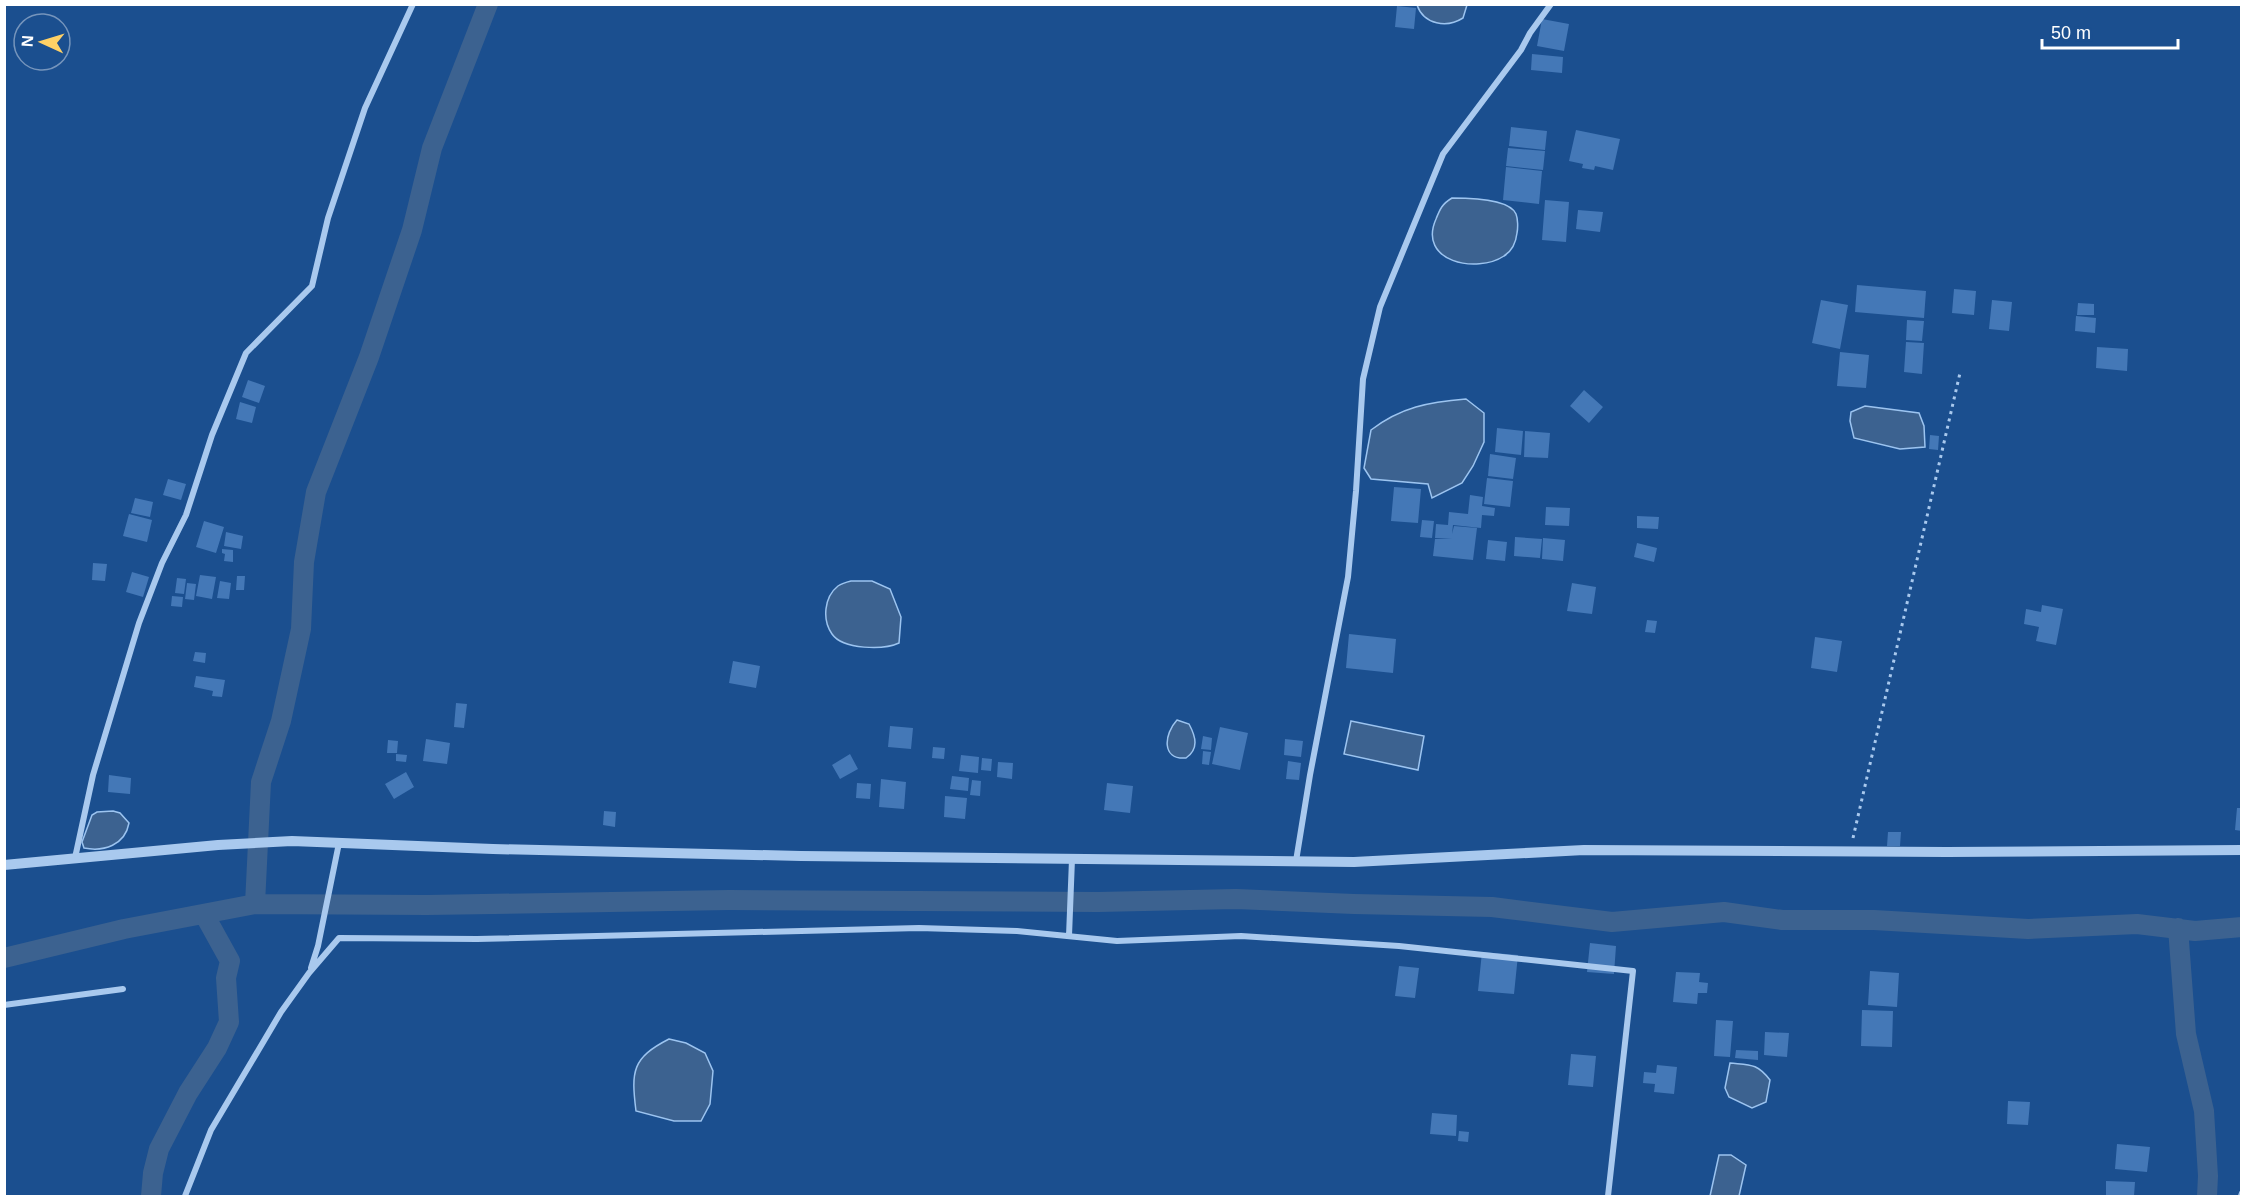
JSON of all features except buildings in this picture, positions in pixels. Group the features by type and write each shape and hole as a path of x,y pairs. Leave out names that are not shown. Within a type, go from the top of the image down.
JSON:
{"street":[{"path":"75,858 93,775 140,623 162,563 186,515 212,435 246,353 312,286 328,218 365,108 413,4"},
{"path":"1296,861 1348,577 1363,379 1380,307 1443,154 1521,50 1551,4"},
{"path":"4,865 218,845 292,842 635,852 1353,862 1584,849 1850,852 2241,850"},
{"path":"309,973 318,946 339,843"},
{"path":"1070,936 1072,859"},
{"path":"184,1197 211,1130 281,1012 309,973 339,938 477,939 919,928 1017,931 1117,941 1241,936 1399,946 1633,971 1608,1197"},
{"path":"4,1005 123,989"}],"path":[{"path":"1850,852 1960,373"}],"water":[{"path":"1417,5 1467,5 1463,18 1443,24 1430,21 1420,12"},
{"path":"1452,198 1487,200 1512,209 1517,216 1518,229 1515,243 1509,252 1493,261 1479,264 1466,264 1442,254 1435,245 1432,234 1440,210"},
{"path":"1466,399 1484,413 1484,442 1462,483 1432,498 1428,484 1371,479 1364,468 1371,430 1393,416 1416,407"},
{"path":"1865,406 1919,413 1924,426 1925,447 1900,449 1854,438 1850,421 1851,412"},
{"path":"851,581 872,581 890,589 901,617 899,643 884,647 854,646 837,639 832,634 826,616 827,602 838,586"},
{"path":"1177,720 1189,724 1195,738 1195,747 1186,758 1172,755 1167,745 1169,732"},
{"path":"1351,721 1424,736 1418,770 1344,754"},
{"path":"97,812 120,813 129,823 123,837 106,848 84,848 82,842 92,815"},
{"path":"669,1039 686,1043 705,1053 713,1071 710,1104 701,1121 674,1121 636,1111 634,1076 637,1067 648,1053"},
{"path":"1730,1063 1753,1066 1765,1074 1770,1080 1766,1102 1752,1108 1729,1097 1725,1088"},
{"path":"1719,1155 1731,1155 1746,1165 1739,1196 1710,1196"}],"waterway":[{"path":"255,904 261,782 281,721 301,629 304,562 316,492 369,357 412,230 432,148 488,4"},
{"path":"4,958 124,929 255,904 427,905 729,900 1098,902 1236,899 1492,907 1612,922 1724,912 1782,920 1874,920 2028,929 2137,924 2195,931 2242,927"},
{"path":"151,1196 153,1173 159,1149 188,1093 217,1048 229,1022 226,978 230,961 204,914"},
{"path":"2178,928 2186,1034 2204,1111 2207,1196"}]}
